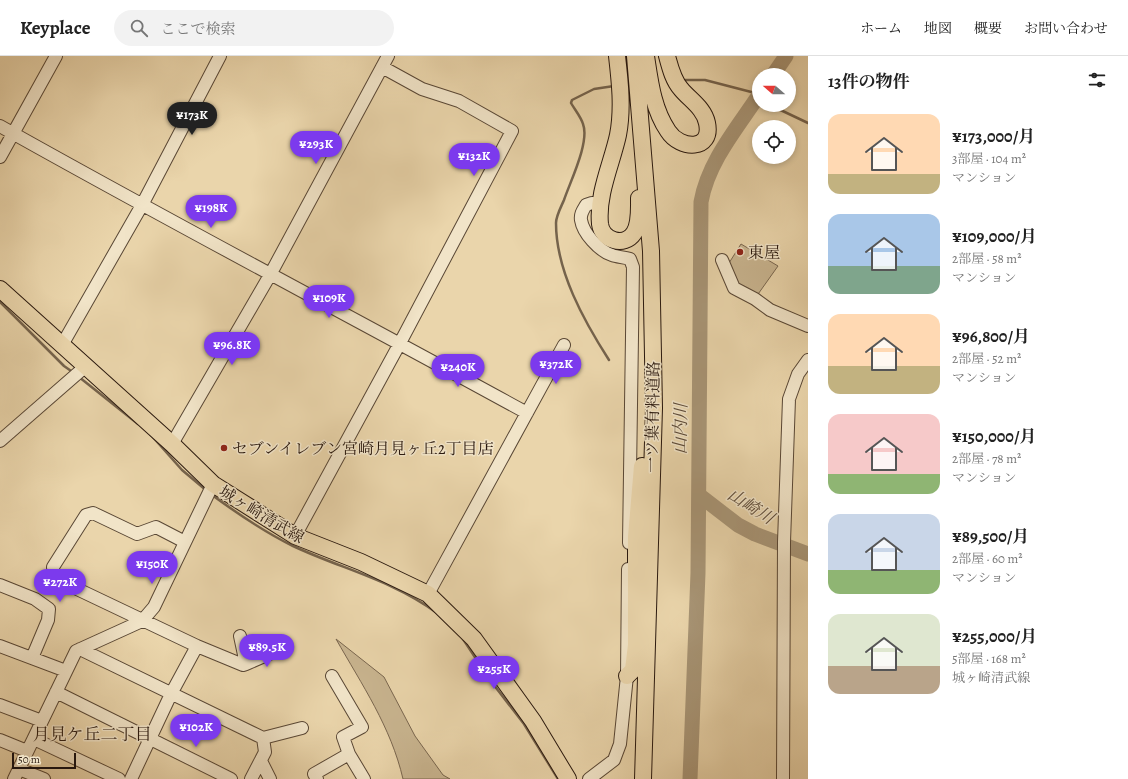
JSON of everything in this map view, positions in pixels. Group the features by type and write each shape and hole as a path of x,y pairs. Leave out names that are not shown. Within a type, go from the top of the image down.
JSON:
{"main road":[{"path":"617,56 620,117 618,135 600,204 600,217 604,234 609,238 620,241 627,240 633,235 636,228 639,210 636,63"},
{"path":"646,56 655,104 660,119 672,138 688,145 694,145 703,141 706,136 707,122 700,110 676,83 667,56"},
{"name":"一ツ葉有料道路","path":"636,63 651,251 654,408 643,779"},
{"name":"城ヶ崎清武線","path":"0,289 62,345 79,371 172,444 210,490 295,536 361,562 428,594 474,639 533,721 568,779"},
{"path":"627,676 633,670 636,645 636,537 644,446 647,350 652,313"}],"street":[{"path":"0,157 56,56"},
{"path":"62,345 142,205 220,56"},
{"path":"172,444 270,275 388,56"},
{"path":"295,536 400,343 512,131 459,101 422,89 382,67"},
{"path":"0,126 270,275 400,343 527,413"},
{"path":"589,779 614,760 620,744 627,676 633,267 630,259 612,255 587,234 581,220 581,213 586,205 592,203 600,204"},
{"path":"722,260 734,288 755,299 770,310 808,326"},
{"path":"428,594 564,345"},
{"path":"783,779 784,542 789,399 798,374 808,360"},
{"path":"0,441 79,371"},
{"path":"44,779 17,774 76,651 142,621 154,607 210,490"},
{"path":"185,542 156,528 137,534 93,513 86,515 53,567 54,578 142,621 243,665 278,650"},
{"path":"0,585 35,599 49,609 48,620 32,658"},
{"path":"240,636 246,664"},
{"path":"0,646 66,672"},
{"path":"131,779 171,694 197,646"},
{"path":"80,649 263,738 302,728"},
{"path":"332,676 362,727 343,737 349,754 364,779"},
{"path":"56,692 231,779"},
{"path":"0,705 42,721"},
{"path":"34,738 119,779"},
{"path":"252,779 265,752 263,738"},
{"path":"0,740 28,751"},
{"path":"317,779 314,774 349,754"},
{"path":"260,761 270,779"}],"shaded area":[{"path":"741,244 778,266 756,297 735,285 729,263"},
{"path":"336,639 384,677 415,736 443,775 450,779 403,779 391,742 375,707"}],"waterway":[{"name":"山内川","path":"778,68 786,56"},
{"path":"681,80 705,80 752,92"},
{"path":"609,360 581,312 566,277 557,241 556,220 582,151 584,141 583,124 571,103 572,100 594,89 614,86"},
{"name":"山内川","path":"690,779 698,573 701,202 710,173 717,159 724,146 752,105"},
{"path":"785,112 808,123"},
{"path":"0,302 64,366 74,373"},
{"path":"79,377 138,424"},
{"path":"151,435 182,470 207,491"},
{"path":"212,495 282,541 385,583 437,613"},
{"name":"山崎川","path":"699,495 738,525 755,534 808,554"},
{"path":"463,639 490,680 524,724 558,779"}],"place":[{"name":"東屋","path":"740,252"},
{"name":"セブンイレブン宮崎月見ヶ丘2丁目店","path":"224,448"}],"district":[{"name":"月見ケ丘二丁目","path":"92,734"}]}
